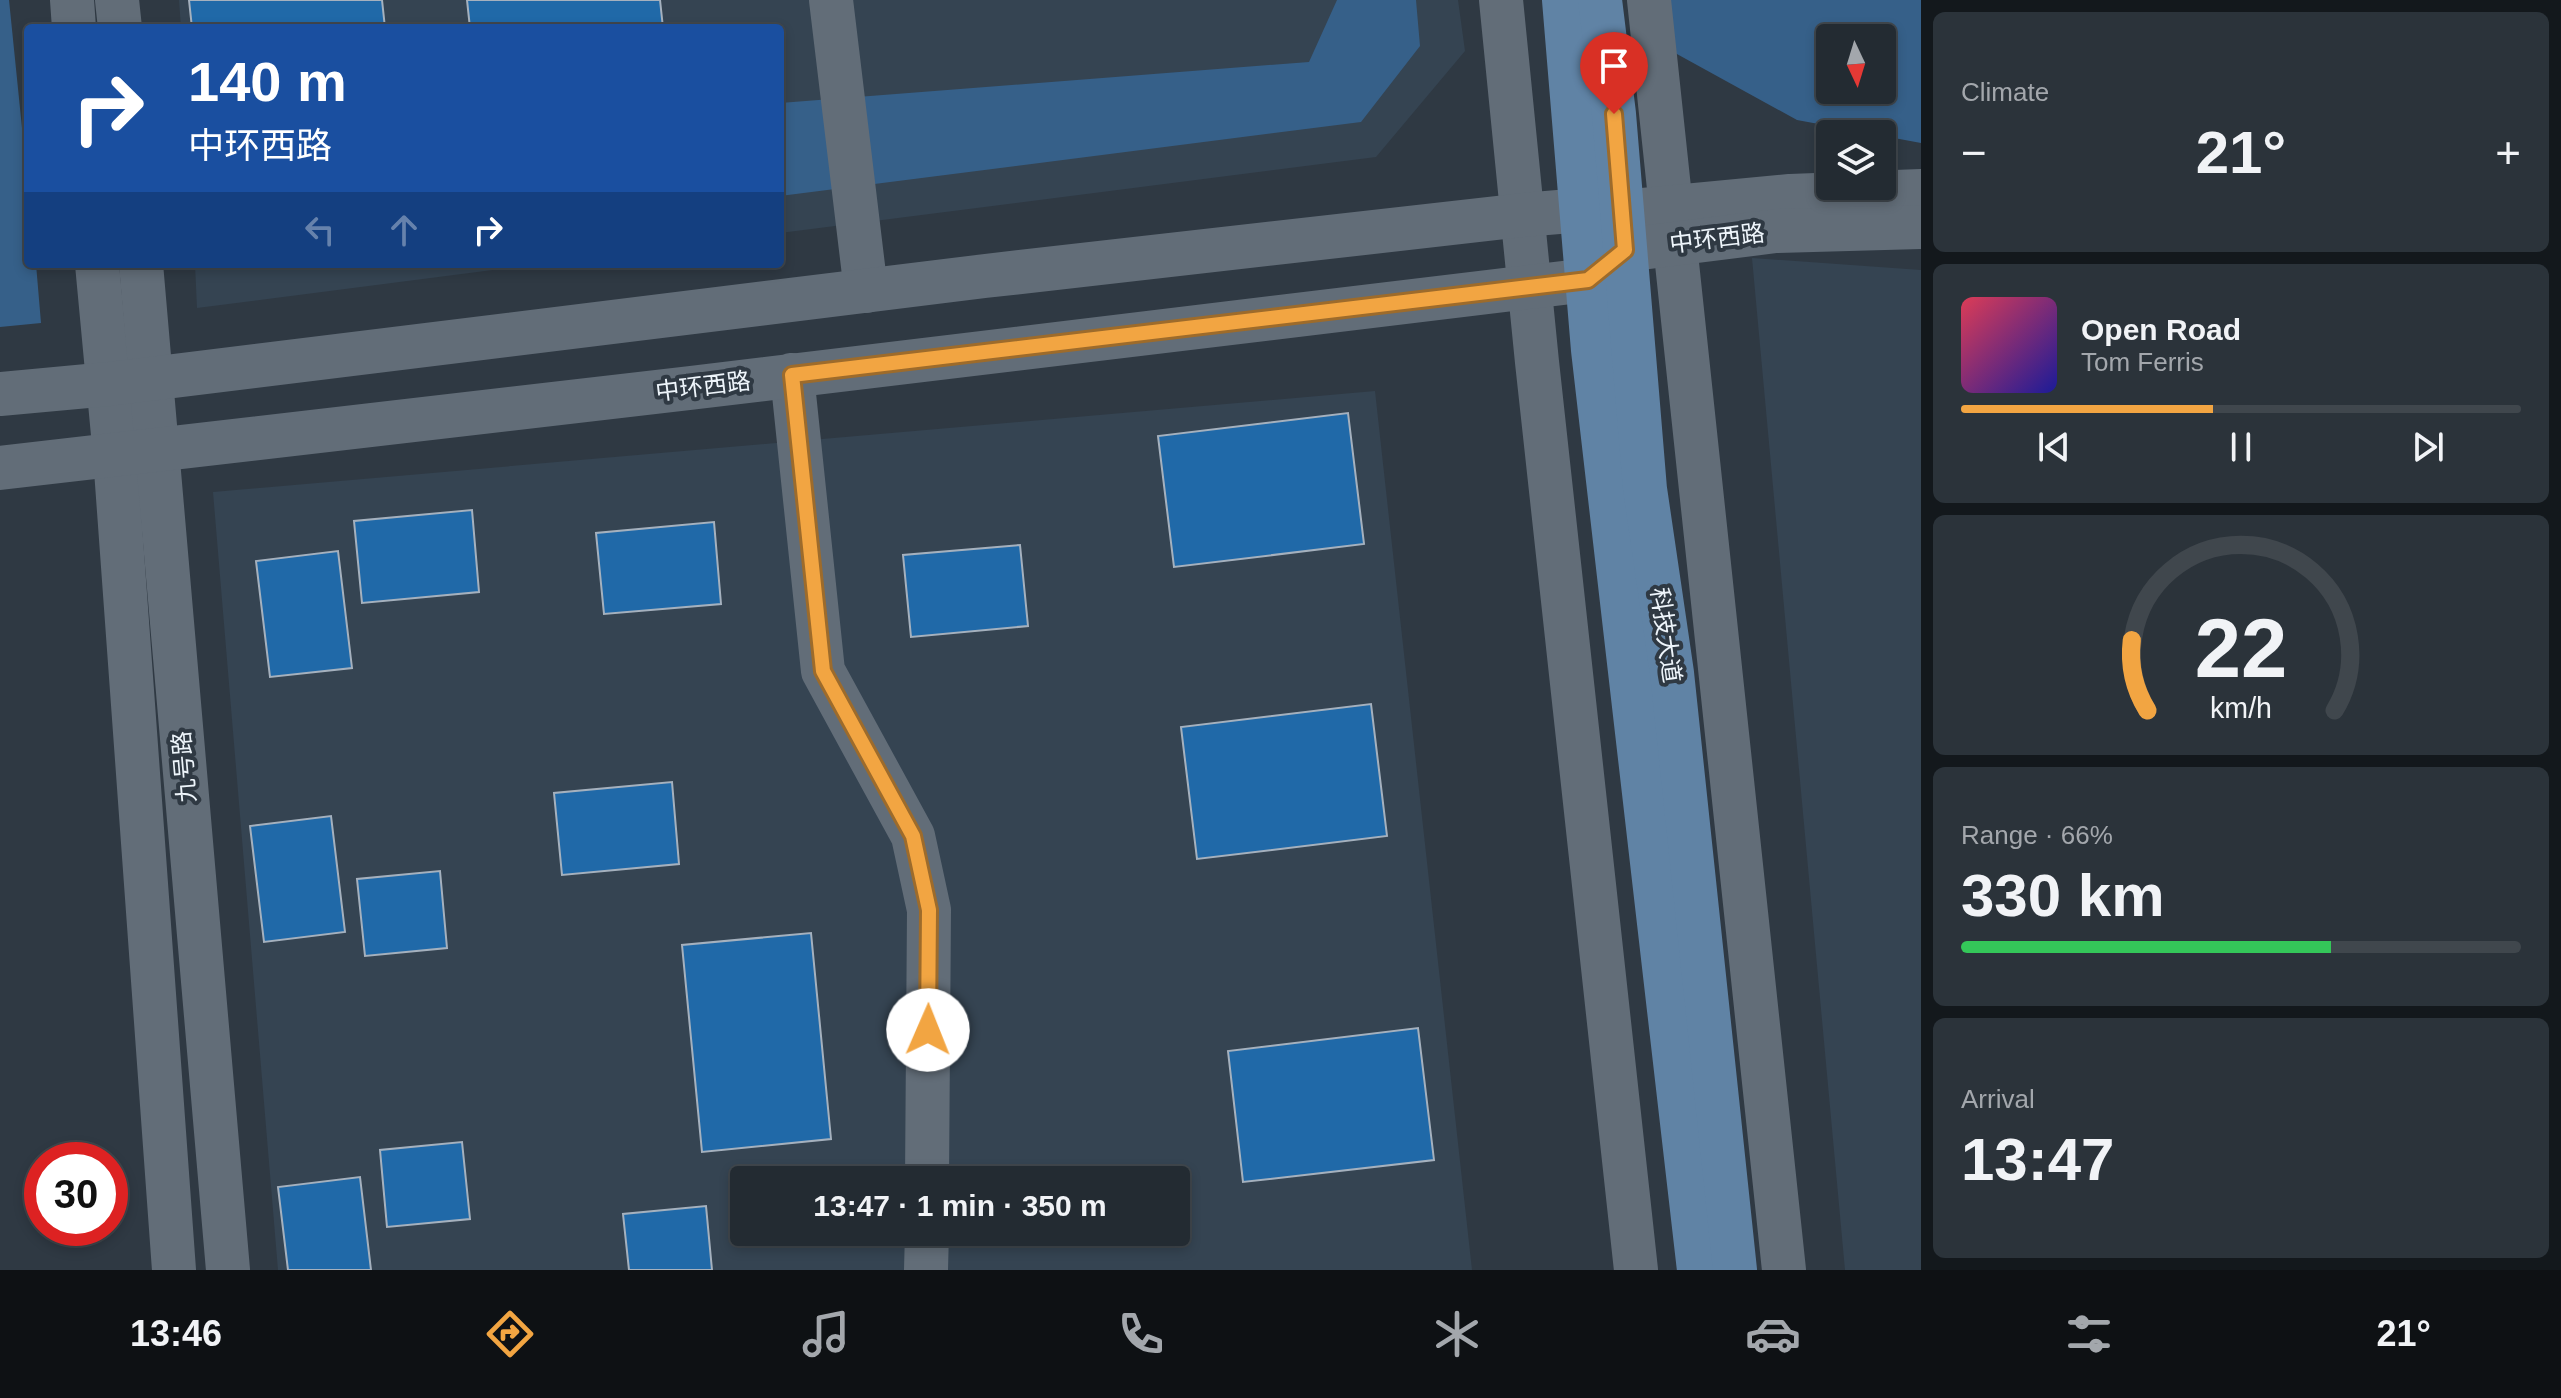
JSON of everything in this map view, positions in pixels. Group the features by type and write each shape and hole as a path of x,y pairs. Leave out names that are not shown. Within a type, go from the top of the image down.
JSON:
{"main road":[{"name":"科技大道","path":"1564,0 1609,224 1672,673 1735,1270"},
{"name":"科技大道","path":"1600,0 1614,114 1609,224 1588,280 1593,350 1699,1270"}],"street":[{"path":"72,0 74,24"},
{"path":"117,0 120,24"},
{"path":"831,0 866,291"},
{"path":"1501,0 1636,1270"},
{"path":"1649,0 1784,1270"},
{"name":"中环西路","path":"1672,225 1790,196 1921,191"},
{"name":"中环西路","path":"0,394 109,384 866,291 1523,215 1609,224 1776,231 1921,227"},
{"path":"1588,280 1609,224"},
{"name":"九号路","path":"97,268 109,384 136,454 228,1270"},
{"name":"九号路","path":"141,268 152,378 136,454 174,1270"},
{"name":"中环西路","path":"0,468 1588,280"},
{"path":"792,375 823,671 913,836 929,910 927,1166"},
{"path":"926,1270 927,1246"}],"shaded area":[{"path":"0,0 9,0 24,148 24,268 36,268 41,323 0,327"},
{"path":"179,0 1458,0 1465,51 1376,157 784,232 784,24 181,24"},
{"path":"1337,0 1416,0 1420,46 1361,122 784,195 784,103 1309,62"},
{"path":"1661,0 1921,0 1921,143 1896,138 1896,120 1816,120 1816,124 1797,120 1666,48"},
{"path":"1752,258 1921,270 1921,1270 1845,1270"},
{"path":"195,268 509,268 197,308"},
{"path":"1375,391 1472,1270 278,1270 213,492"}],"building":[{"path":"189,0 382,0 385,24 192,24"},
{"path":"467,0 660,0 663,24 470,24"},
{"path":"1348,413 1364,544 1174,567 1158,436"},
{"path":"472,510 479,592 362,603 354,521"},
{"path":"714,522 721,604 604,614 596,533"},
{"path":"1020,545 1028,626 911,637 903,555"},
{"path":"338,551 352,668 270,677 256,561"},
{"path":"1371,704 1387,836 1197,859 1181,727"},
{"path":"672,782 679,864 562,875 554,793"},
{"path":"331,816 345,932 264,942 250,826"},
{"path":"440,871 447,948 365,956 357,879"},
{"path":"811,933 831,1139 702,1152 682,945"},
{"path":"1418,1028 1434,1160 1243,1182 1228,1051"},
{"path":"462,1142 470,1219 387,1227 380,1150"},
{"path":"360,1177 371,1270 288,1270 278,1187"},
{"path":"706,1206 712,1270 629,1270 623,1214"}],"route":[{"path":"928,1030 929,910 913,836 823,671 792,375 1588,280 1625,250 1614,114"}]}
